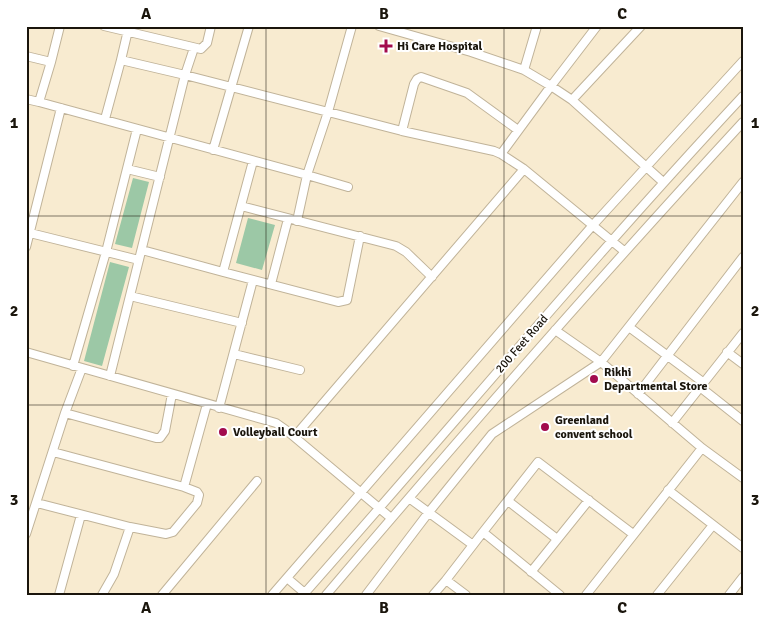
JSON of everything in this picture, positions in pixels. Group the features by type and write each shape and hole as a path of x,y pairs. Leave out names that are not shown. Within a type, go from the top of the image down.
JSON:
{"street":[{"path":"39,102 60,26"},
{"path":"104,26 128,29 202,49 211,26"},
{"path":"213,150 249,26"},
{"path":"297,221 307,175 328,112 352,26"},
{"path":"379,26 471,52 524,70 572,100 663,182"},
{"path":"524,70 537,26"},
{"path":"501,154 597,26"},
{"path":"572,100 641,26"},
{"path":"105,119 128,29"},
{"path":"110,376 185,75 194,48"},
{"path":"26,56 51,62"},
{"path":"121,60 501,154 524,169 624,251"},
{"path":"272,595 593,226 743,61"},
{"path":"402,131 414,84 420,78 466,93 518,130"},
{"name":"200 Feet Road","path":"305,594 611,240 743,96"},
{"path":"26,99 105,119 348,187"},
{"path":"26,246 61,108"},
{"path":"326,595 624,251 743,122"},
{"path":"73,366 106,252 137,129"},
{"path":"223,272 253,161"},
{"path":"127,169 160,176"},
{"path":"295,436 524,169"},
{"path":"366,595 429,512 492,434 601,362 743,182"},
{"path":"241,206 401,248 432,277"},
{"path":"271,284 288,218"},
{"path":"28,233 139,260"},
{"path":"142,250 338,302 346,300 360,236"},
{"path":"638,394 743,257"},
{"path":"220,408 253,280"},
{"path":"130,296 242,323"},
{"path":"629,327 668,355 743,421"},
{"path":"555,330 601,362 702,448 743,478"},
{"path":"672,422 743,333"},
{"path":"26,352 276,423 295,436 392,518"},
{"path":"727,352 743,364"},
{"path":"234,354 300,370"},
{"path":"26,534 65,413 82,368"},
{"path":"65,413 160,438 165,431 172,394"},
{"path":"184,487 207,404"},
{"path":"586,595 702,448"},
{"path":"37,503 130,527 166,534 173,532 197,503 197,492 184,487 53,452"},
{"path":"433,595 538,462 633,534"},
{"path":"162,595 257,481"},
{"path":"668,490 743,548"},
{"path":"409,498 473,545"},
{"path":"508,500 557,539"},
{"path":"531,572 589,500"},
{"path":"59,595 81,514"},
{"path":"657,595 713,525"},
{"path":"102,595 114,574 130,527"},
{"path":"483,532 560,595"},
{"path":"287,578 305,594"},
{"path":"729,595 743,578"},
{"path":"446,580 466,595"}],"green space":[{"path":"133,178 149,182 132,248 115,244"},
{"path":"248,218 275,225 262,270 236,263"},
{"path":"110,262 129,267 102,366 84,361"}],"place":[{"name":"Hi Care Hospital","path":"386,46"},
{"name":"Rikhi Departmental Store","path":"594,379"},
{"name":"Greenland convent school","path":"545,427"},
{"name":"Volleyball Court","path":"223,432"}]}
